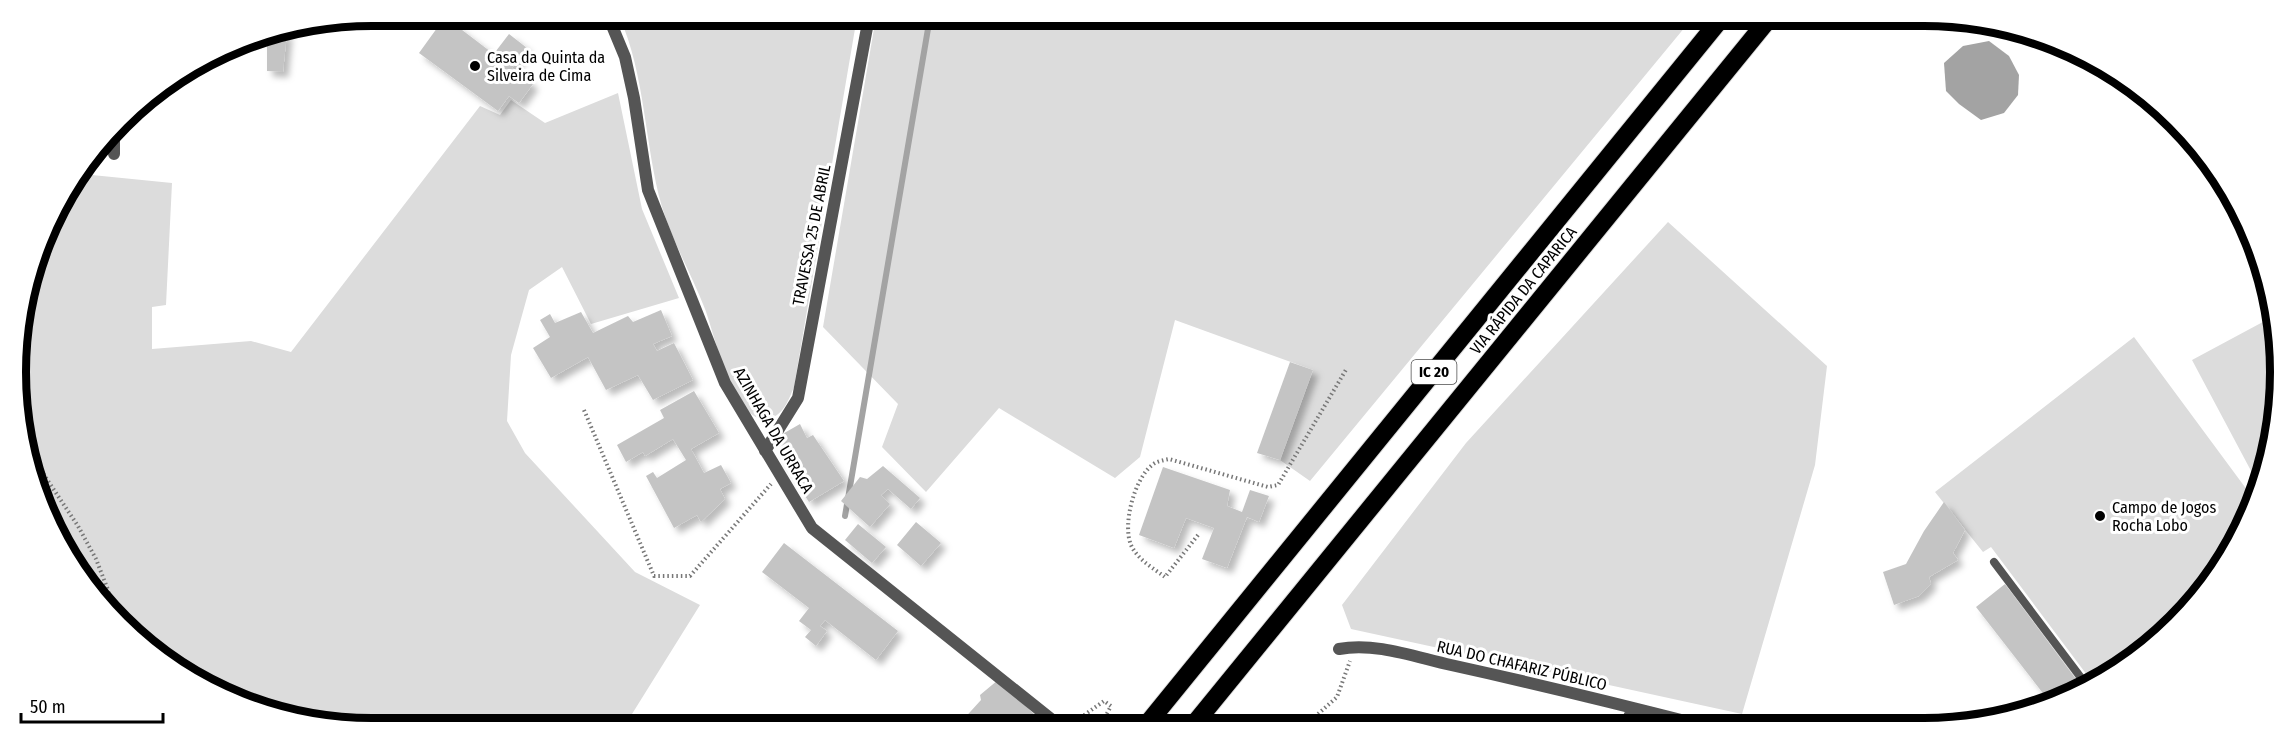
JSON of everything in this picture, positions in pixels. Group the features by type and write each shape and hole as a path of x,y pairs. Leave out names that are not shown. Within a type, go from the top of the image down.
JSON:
{"highway":[{"name":"VIA RÁPIDA DA CAPARICA","path":"1152,718 1715,26"},
{"name":"VIA RÁPIDA DA CAPARICA","path":"1199,718 1763,26"}],"street":[{"name":"AZINHAGA DA URRACA","path":"612,26 625,57 648,190 725,383 812,528 1050,718"},
{"name":"TRAVESSA 25 DE ABRIL","path":"765,452 798,398 867,26"},
{"path":"114,140 114,154"},
{"name":"RUA DO CHAFARIZ PÚBLICO","path":"1339,649 1356,646 1504,677 1673,718"},
{"path":"1629,718 1633,708"}],"lane":[{"path":"1994,562 2082,680"}],"path":[{"path":"1198,535 1165,577 1142,560 1131,544 1128,520 1137,486 1147,470 1156,462 1169,459 1268,487 1278,484 1347,368"},
{"path":"584,410 654,576 690,576 779,475"},
{"path":"36,456 42,472 78,526 96,559 110,598"},
{"path":"1314,718 1337,697 1356,646"},
{"path":"1080,718 1104,701 1111,706 1105,718"}],"shaded area":[{"path":"623,26 855,26 794,387 784,408 772,418 754,416 735,392 726,374 705,309 666,220 656,183 640,86"},
{"path":"874,26 1686,26 1310,481 1280,460 1313,370 1175,320 1140,457 1115,478 999,408 926,492 882,447 898,404 823,327"},
{"path":"1989,41 2009,56 2019,75 2018,95 2004,113 1981,120 1946,91 1944,63 1963,46"},
{"path":"618,93 642,209 679,298 591,324 562,267 529,290 511,355 507,421 525,453 635,572 700,605 629,718 372,718 326,715 282,706 239,691 218,682 179,659 143,632 111,600 84,564 61,525 52,504 32,439 26,394 26,349 32,304 52,239 61,218 84,179 87,175 172,183 166,305 152,307 152,349 251,341 291,352 480,106 500,115 511,100 545,123"},
{"path":"1668,222 1827,366 1815,465 1742,714 1351,629 1342,605 1466,443"},
{"path":"2267,320 2270,349 2270,394 2264,439 2254,477 2192,360"},
{"name":"Campo de Jogos Rocha Lobo","path":"2134,337 2249,492 2235,525 2224,544 2185,600 2153,632 2117,659 2088,676 1991,547 1983,552 1935,492"}],"building":[{"name":"Casa da Quinta da Silveira de Cima","path":"438,26 457,26 491,52 484,60 488,63 492,57 497,61 501,55 496,51 509,34 527,48 512,68 533,84 519,103 509,96 498,111 419,53"},
{"path":"287,36 283,72 267,71 267,42"},
{"path":"661,310 672,336 653,344 657,351 674,343 693,380 653,400 638,375 606,390 588,357 551,378 533,348 550,337 540,320 550,314 555,323 581,312 593,333 628,316 633,322"},
{"path":"1290,362 1313,370 1280,460 1257,453"},
{"path":"694,391 719,433 691,449 704,473 721,465 731,483 720,489 725,499 701,522 697,515 674,528 646,476 653,472 657,478 686,460 673,439 645,456 643,452 626,462 617,445 664,418 660,410"},
{"path":"800,424 807,438 813,435 844,481 809,502 781,459 779,436"},
{"path":"883,466 920,498 911,509 888,489 881,495 890,504 870,527 841,501 860,477 867,479"},
{"path":"1163,467 1230,490 1227,506 1242,512 1250,490 1269,496 1259,522 1247,517 1227,568 1202,559 1214,528 1186,518 1174,548 1139,535"},
{"path":"1944,502 1965,530 1953,553 1958,560 1929,577 1931,584 1919,596 1894,605 1883,572 1906,564 1924,531"},
{"path":"916,522 941,543 921,566 897,545"},
{"path":"858,524 886,547 872,563 845,540"},
{"path":"784,543 898,631 876,660 825,620 820,626 827,631 816,646 805,637 811,630 799,621 809,608 762,572"},
{"path":"2005,584 2078,682 2045,696 1976,607"},
{"path":"998,680 1037,718 965,718 981,700 980,695"}],"waterway":[{"path":"845,516 928,26"}],"place":[{"name":"Casa da Quinta da Silveira de Cima","path":"475,66"},
{"name":"Campo de Jogos Rocha Lobo","path":"2100,516"}]}
